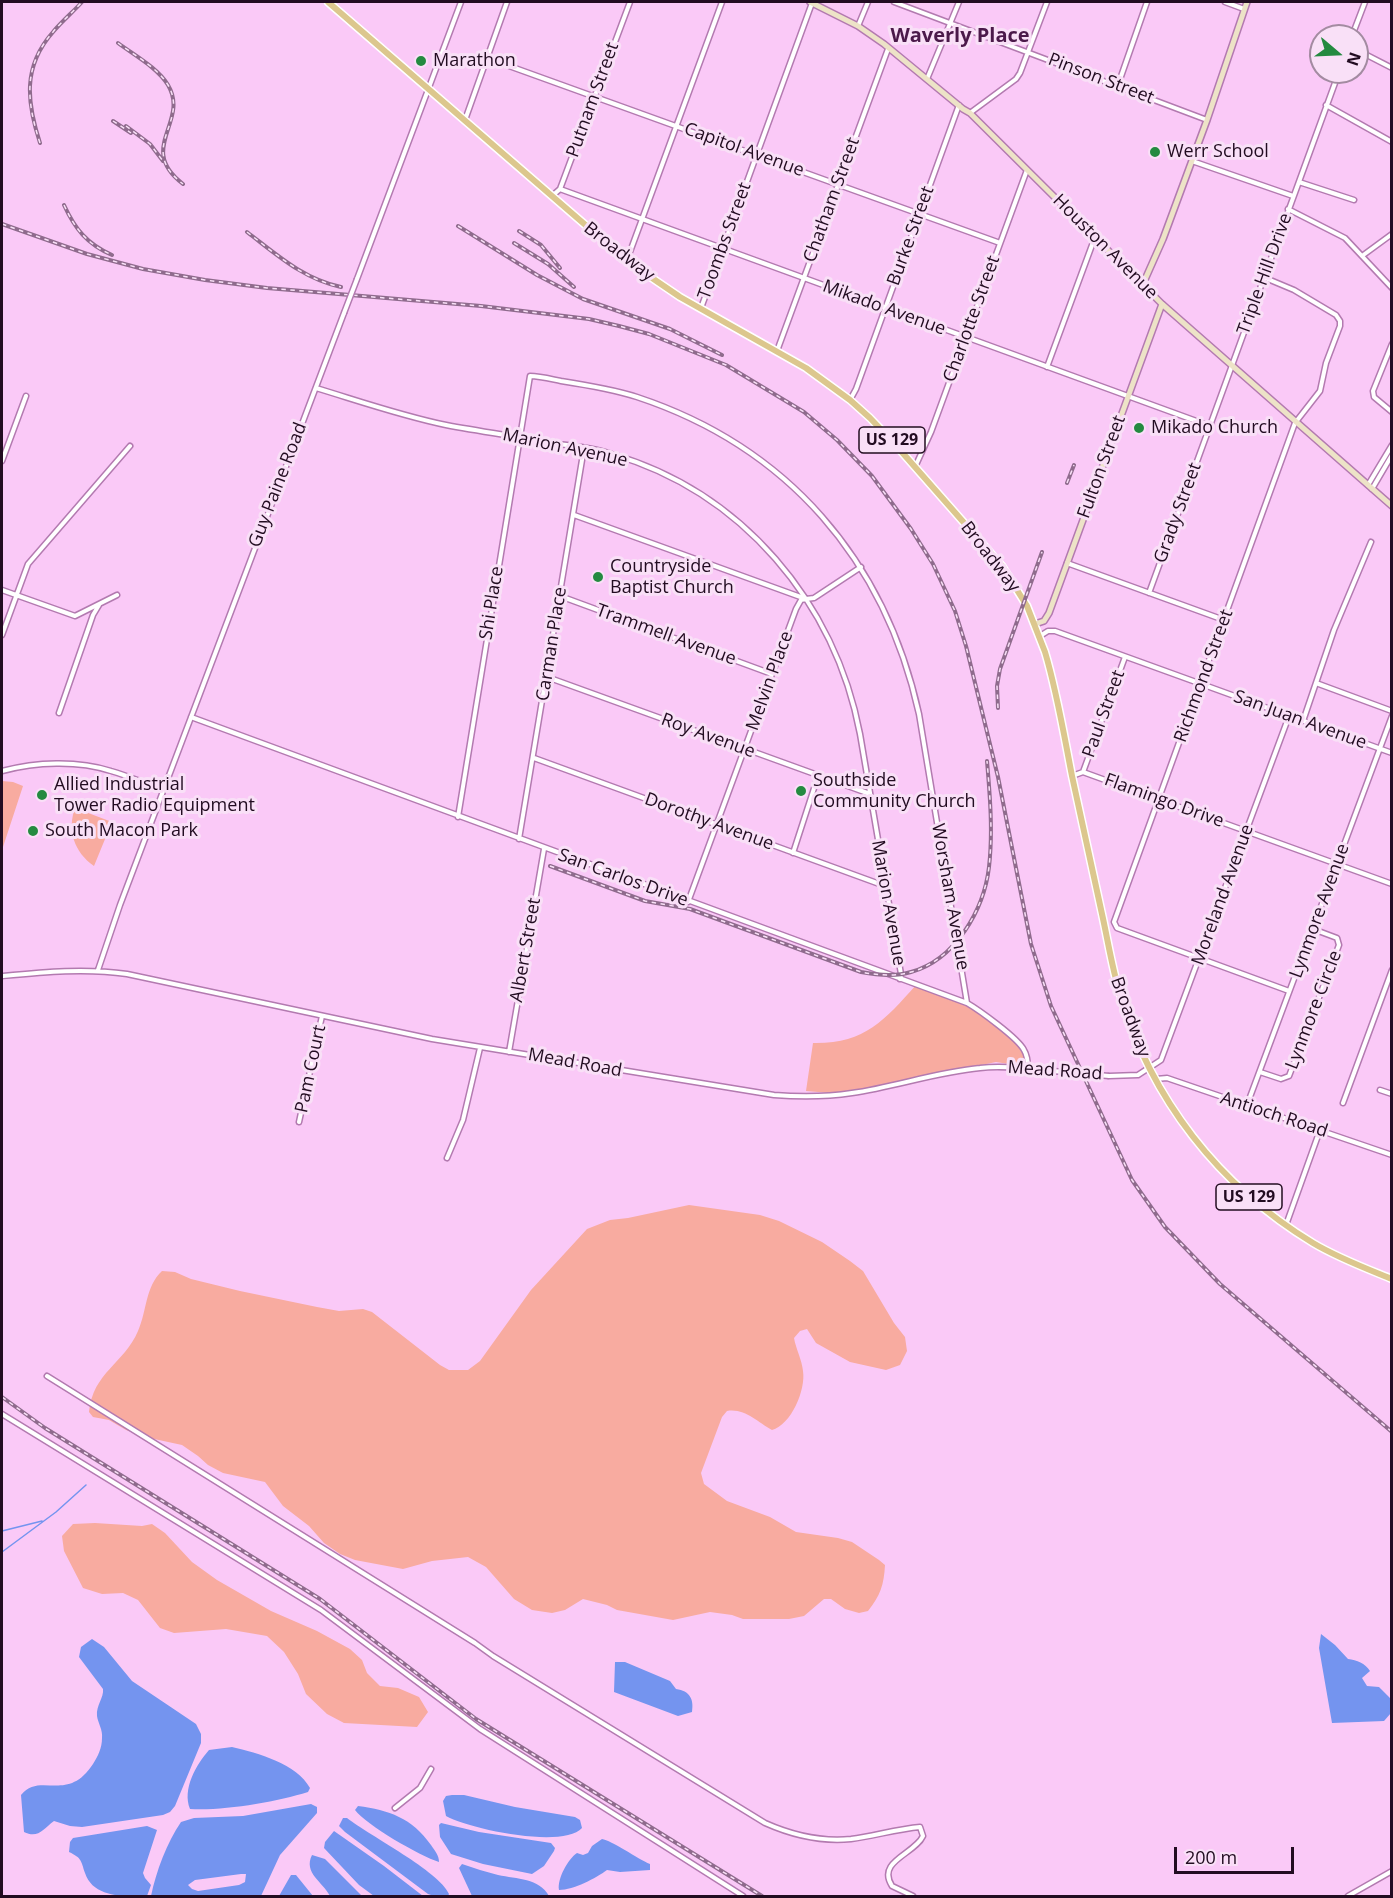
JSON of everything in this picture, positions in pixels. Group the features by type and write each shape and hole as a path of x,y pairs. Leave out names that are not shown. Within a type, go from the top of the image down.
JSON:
{"main road":[{"name":"Broadway","path":"328,2 627,261 700,309 806,368 850,400 878,426 1002,567 1017,589 1035,624 1048,662 1119,993 1132,1030 1155,1080 1175,1114 1210,1158 1249,1197 1286,1225 1338,1256 1392,1279"}],"street":[{"name":"Guy Paine Road","path":"98,970 461,2"},
{"path":"464,120 507,2"},
{"name":"Putnam Street","path":"552,196 560,189 630,2"},
{"path":"627,261 722,2"},
{"name":"Houston Avenue","path":"811,2 858,26 970,113 1162,304 1392,507"},
{"name":"Toombs Street","path":"700,309 811,2"},
{"path":"858,26 868,2"},
{"name":"Pinson Street","path":"894,2 1207,120"},
{"path":"927,79 959,2"},
{"path":"970,113 1016,79 1023,68 1047,2"},
{"path":"1118,85 1147,2"},
{"path":"1225,2 1244,9"},
{"path":"1143,284 1192,161 1247,2"},
{"path":"1357,24 1365,2"},
{"name":"Chatham Street","path":"777,352 888,49"},
{"path":"1369,56 1392,68"},
{"name":"Capitol Avenue","path":"487,58 1000,243"},
{"name":"Triple Hill Drive","path":"1231,366 1334,84"},
{"name":"Burke Street","path":"850,400 959,105"},
{"path":"1326,105 1392,142"},
{"path":"1192,161 1293,196"},
{"name":"Charlotte Street","path":"915,467 921,457 1028,169"},
{"path":"1299,182 1354,200"},
{"name":"Mikado Avenue","path":"560,189 642,221 1210,426"},
{"path":"1288,209 1343,236 1392,288"},
{"path":"1362,256 1392,234"},
{"path":"1047,367 1095,237"},
{"name":"Richmond Street","path":"1115,918 1295,423 1320,391 1326,363 1340,321 1336,315 1294,290 1263,277"},
{"name":"Fulton Street","path":"1035,624 1047,618 1162,304"},
{"path":"1392,344 1373,394 1392,412"},
{"name":"Grady Street","path":"1149,593 1231,366"},
{"name":"Worsham Avenue","path":"527,390 530,376 600,387 671,409 712,429 744,448 805,498 829,524 861,567 896,636 912,682 967,1003"},
{"name":"Marion Avenue","path":"315,388 418,419 611,453 637,463 703,497 742,526 775,556 794,579 830,639 847,684 857,720 901,974 900,979"},
{"name":"Shi Place","path":"458,817 527,390"},
{"path":"2,461 26,396"},
{"path":"1370,487 1392,445"},
{"path":"2,635 28,564 130,446"},
{"name":"Carman Place","path":"519,839 584,448"},
{"path":"1370,487 1392,455"},
{"path":"574,515 806,599 814,598 861,567"},
{"path":"1302,721 1341,612 1371,542"},
{"path":"1067,563 1224,620"},
{"path":"2,590 75,616 117,595"},
{"name":"Trammell Avenue","path":"560,596 772,674"},
{"name":"Melvin Place","path":"688,902 798,605 801,600 806,599"},
{"path":"59,713 93,615 101,603"},
{"name":"San Juan Avenue","path":"1040,636 1051,630 1392,753"},
{"name":"Paul Street","path":"1083,772 1125,657"},
{"name":"Roy Avenue","path":"547,677 870,794"},
{"path":"1316,683 1392,711"},
{"name":"Moreland Avenue","path":"1149,1067 1161,1060 1289,716"},
{"name":"Lynmore Avenue","path":"1247,1105 1392,716"},
{"name":"San Carlos Drive","path":"191,717 967,1003 979,1010 1023,1047 1028,1069"},
{"name":"Dorothy Avenue","path":"534,758 885,886"},
{"path":"2,771 29,765 95,766 164,790"},
{"name":"Flamingo Drive","path":"1072,776 1083,772 1392,884"},
{"path":"793,853 818,776"},
{"name":"Albert Street","path":"509,1052 544,849"},
{"path":"1103,918 1115,918 1114,924 1118,928 1289,992"},
{"name":"Lynmore Circle","path":"1260,1072 1281,1079 1289,1076 1339,945 1336,938 1313,928"},
{"name":"Mead Road","path":"2,976 98,970 154,979 397,1033 760,1094 794,1096 851,1094 981,1068 1004,1067 1109,1076 1138,1075 1149,1067"},
{"path":"1343,1103 1392,970"},
{"name":"Pam Court","path":"299,1122 322,1016"},
{"path":"447,1158 463,1120 480,1047"},
{"name":"Antioch Road","path":"1155,1080 1167,1078 1392,1155"},
{"path":"1380,1090 1392,1094"},
{"path":"1286,1225 1320,1130"},
{"path":"47,1376 493,1656 765,1823 785,1832 823,1839 849,1839 920,1827 923,1836 921,1841 897,1859 889,1868 888,1874 892,1886 913,1896"},
{"path":"2,1414 321,1610 480,1729 743,1896"},
{"path":"395,1808 420,1788 431,1769"},
{"path":"1348,1896 1392,1871"}],"shaded area":[{"path":"2,781 23,786 3,847 2,847"},
{"path":"75,808 112,822 94,866 81,854 74,840 72,824"},
{"path":"916,985 968,1004 979,1011 1020,1045 1027,1056 1028,1067 996,1062 870,1088 830,1093 806,1091 813,1043 831,1042 860,1035 883,1019"},
{"path":"689,1205 760,1215 779,1221 822,1242 863,1271 905,1337 907,1351 900,1365 886,1370 850,1362 816,1343 807,1329 800,1331 794,1338 803,1379 800,1397 791,1414 779,1427 772,1430 751,1416 727,1411 722,1417 701,1473 704,1484 727,1501 770,1517 796,1532 852,1542 879,1560 885,1565 884,1579 876,1600 868,1611 859,1613 845,1609 831,1599 824,1599 804,1616 789,1619 743,1619 710,1612 673,1620 617,1610 583,1599 565,1610 552,1613 532,1610 514,1599 486,1567 468,1557 432,1561 403,1569 355,1560 340,1554 324,1543 309,1526 283,1506 265,1482 223,1473 208,1465 182,1445 145,1437 109,1420 93,1417 89,1412 96,1387 125,1352 138,1331 152,1284 162,1271 175,1272 191,1279 317,1307 339,1311 363,1309 372,1312 440,1365 449,1370 468,1370 480,1361 531,1290 587,1229 610,1220"},
{"path":"73,1524 142,1526 152,1524 165,1533 192,1562 217,1580 271,1611 317,1631 350,1649 362,1660 367,1673 380,1686 398,1688 419,1697 428,1712 417,1727 344,1723 327,1714 306,1694 298,1674 284,1652 267,1636 226,1629 174,1633 160,1628 138,1600 123,1593 102,1594 83,1588 64,1551 62,1536"}],"water":[{"path":"1321,1634 1348,1659 1366,1666 1370,1671 1362,1678 1367,1686 1379,1687 1391,1699 1391,1713 1384,1721 1332,1723 1319,1648"},
{"path":"92,1639 104,1647 132,1681 196,1724 201,1734 201,1743 175,1806 170,1812 82,1827 54,1821 37,1834 29,1834 24,1832 21,1795 28,1788 73,1782 83,1776 93,1764 100,1749 102,1735 97,1712 103,1689 79,1657 81,1647"},
{"path":"615,1662 625,1662 670,1681 676,1689 690,1696 692,1712 678,1716 614,1692"},
{"path":"232,1747 265,1756 286,1766 304,1780 310,1788 308,1792 250,1805 218,1809 190,1809 189,1785 199,1763 209,1750"},
{"path":"464,1795 515,1807 575,1817 580,1820 582,1828 572,1834 537,1837 474,1826 446,1816 443,1801 446,1796"},
{"path":"311,1804 317,1807 317,1813 280,1855 261,1896 151,1896 163,1858 181,1822 194,1818 243,1816","holes":["246,1874 245,1882 239,1885 198,1891 188,1885 195,1880"]},
{"path":"358,1806 390,1813 408,1822 431,1845 438,1855 439,1862 407,1847 381,1831 355,1810"},
{"path":"343,1818 358,1825 432,1875 443,1885 448,1896 428,1894 345,1832 339,1826"},
{"path":"441,1823 479,1832 551,1843 555,1848 544,1866 532,1874 483,1864 451,1854 440,1837 439,1825"},
{"path":"147,1826 157,1830 143,1873 151,1885 147,1896 120,1896 103,1892 89,1881 80,1860 69,1852 73,1838"},
{"path":"334,1831 423,1896 374,1896 359,1885 324,1848 325,1842"},
{"path":"602,1839 650,1864 650,1870 620,1872 607,1870 578,1886 559,1890 561,1875 570,1860 577,1853 583,1855 588,1853 592,1846"},
{"path":"312,1855 325,1859 362,1896 330,1896 312,1872 310,1861"},
{"path":"462,1864 498,1875 533,1882 545,1890 549,1896 472,1896 459,1868"},
{"path":"291,1875 296,1875 313,1896 279,1896"}],"waterway":[{"path":"2,1552 56,1512 86,1485"},
{"path":"2,1531 42,1521"}],"railway":[{"path":"40,143 30,100 30,86 36,58 56,28 82,2"},
{"path":"118,43 152,67 168,85 173,98 173,111 163,147 164,159 170,171 183,184"},
{"path":"113,121 131,133"},
{"path":"126,126 150,144 163,161"},
{"path":"64,205 83,235 112,255"},
{"path":"2,224 87,254 143,269 205,280 267,288 481,306 589,319 619,326 649,334 726,365 804,412 837,440 872,476 911,529 933,564 955,611 966,646 998,777 1031,944 1051,1006 1132,1180 1165,1227 1220,1284 1392,1432"},
{"path":"458,226 537,275 583,299 670,329 722,355"},
{"path":"519,231 541,245 560,268"},
{"path":"247,232 302,272 341,287"},
{"path":"514,243 548,264 574,287"},
{"path":"1067,483 1074,465"},
{"path":"998,708 997,686 1000,669 1042,552"},
{"path":"550,866 645,901 690,909 861,972 886,975 905,974 927,966 954,945 965,931 981,900 989,867 991,841 987,761"},
{"path":"2,1397 45,1428 320,1599 476,1719 762,1896"}],"place":[{"name":"Marathon","path":"421,61"},
{"name":"Werr School","path":"1155,152"},
{"name":"Mikado Church","path":"1139,428"},
{"name":"Countryside Baptist Church","path":"598,577"},
{"name":"Southside Community Church","path":"801,791"},
{"name":"Allied Industrial Tower Radio Equipment","path":"42,795"},
{"name":"South Macon Park","path":"33,831"}],"district":[{"name":"Waverly Place","path":"960,36"}]}
